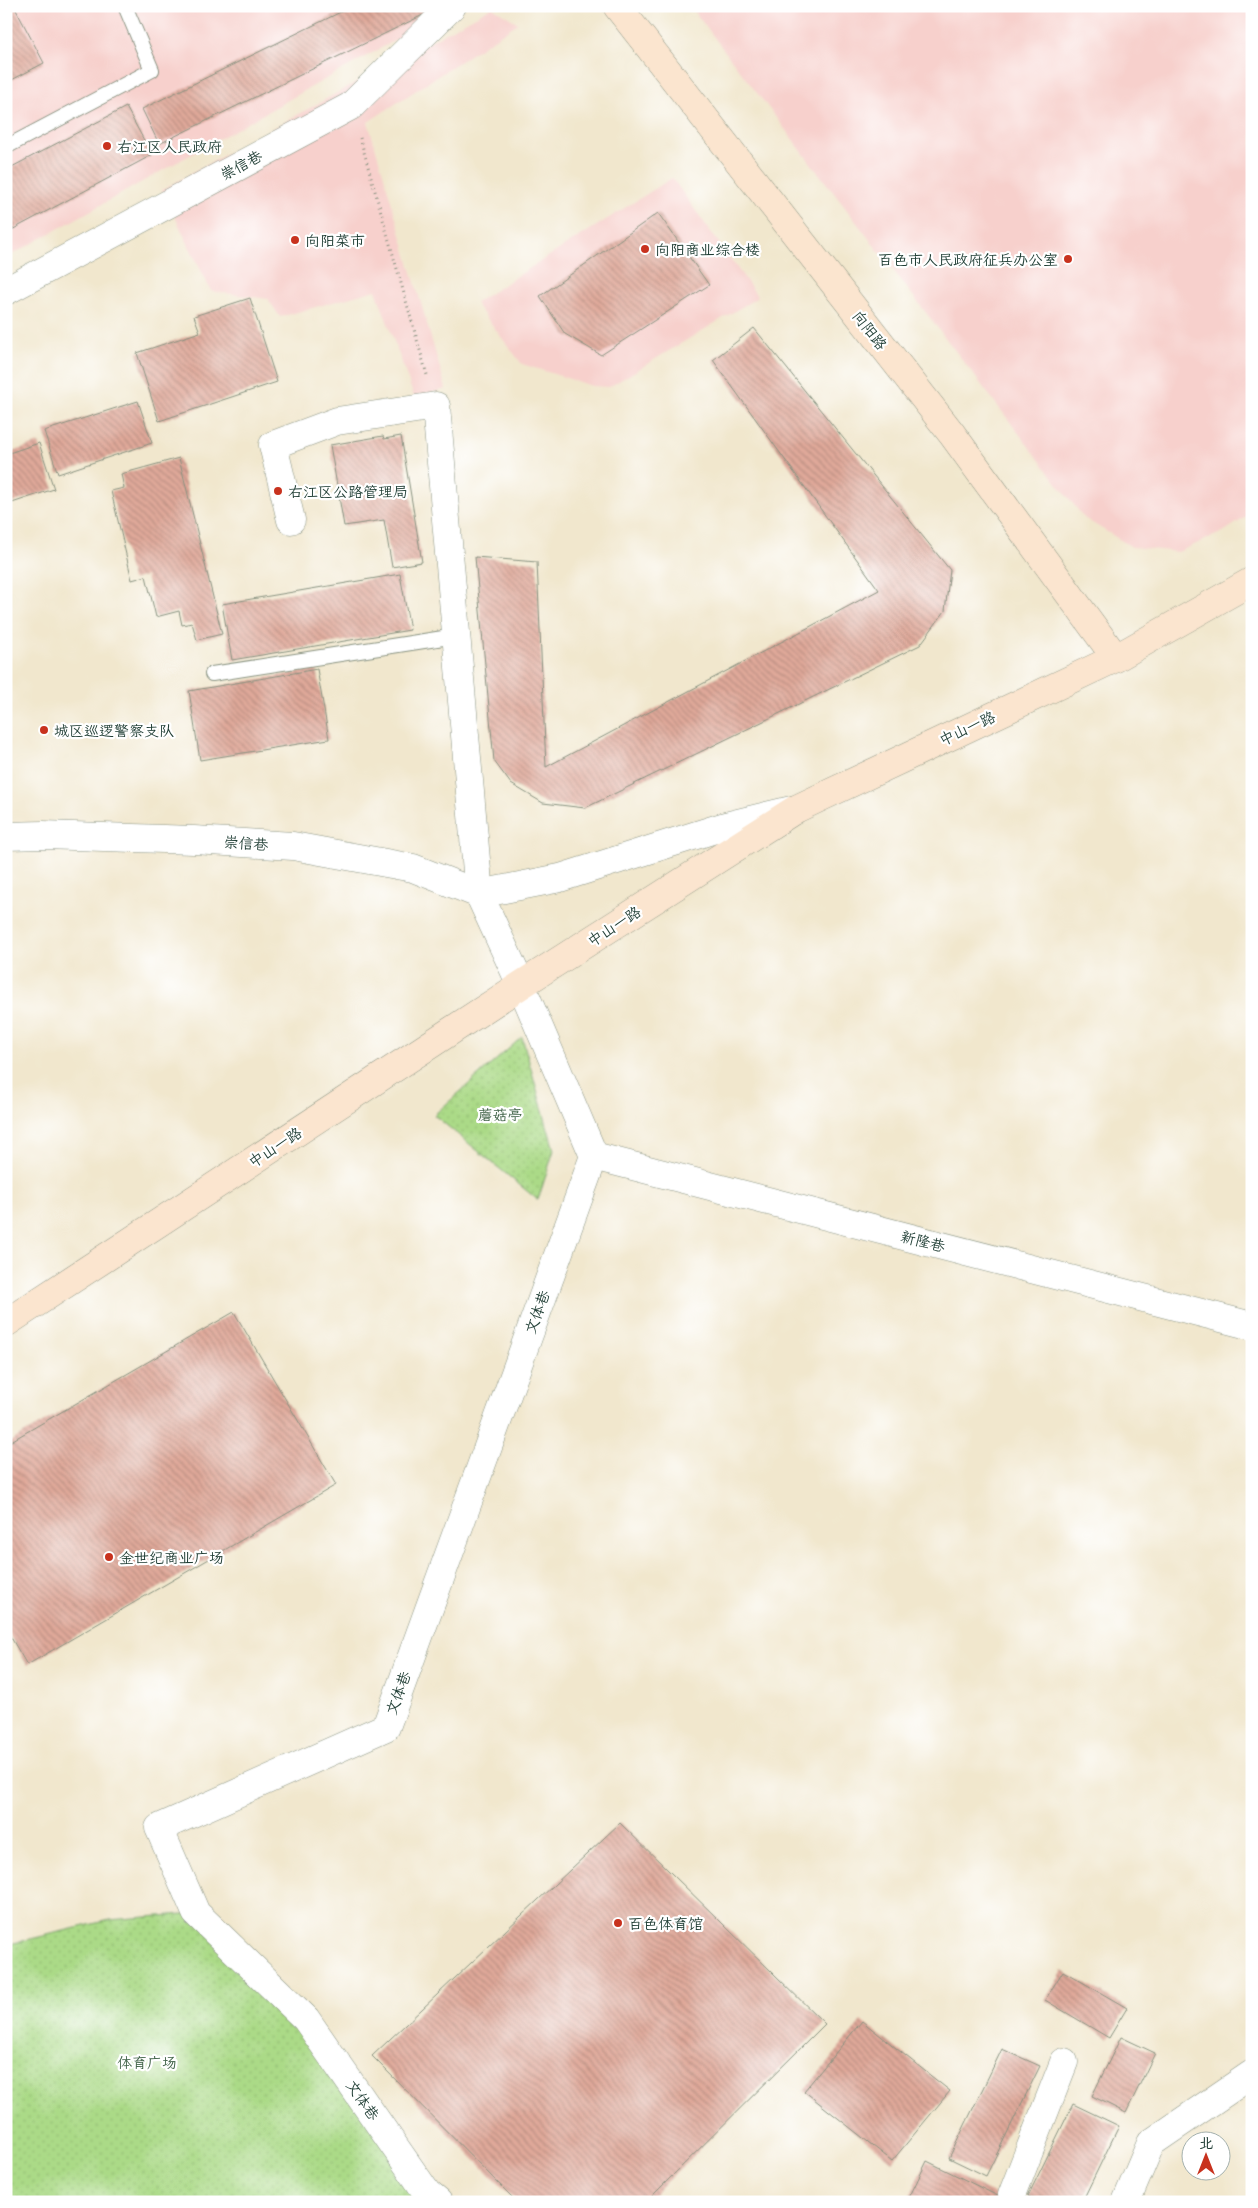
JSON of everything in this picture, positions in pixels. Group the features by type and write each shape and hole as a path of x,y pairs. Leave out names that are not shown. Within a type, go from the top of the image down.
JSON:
{"main road":[{"name":"向阳路","path":"617,6 952,434 1116,658"},
{"name":"中山一路","path":"6,1323 521,985 796,809 1116,658 1252,581"}],"street":[{"name":"崇信巷","path":"6,291 351,106 452,6"},
{"path":"291,520 273,445 336,421 436,406 479,894 521,985 594,1156"},
{"path":"479,894 560,878 725,826 796,809"},
{"name":"崇信巷","path":"6,836 184,840 293,846 413,868 479,894"},
{"name":"新隆巷","path":"594,1156 1252,1326"},
{"name":"文体巷","path":"438,2202 427,2193 306,2019 196,1913 159,1828 386,1727 594,1156"},
{"path":"1012,2194 1064,2062"},
{"path":"1126,2202 1151,2143 1252,2074"}],"lane":[{"path":"6,147 152,70 125,6"},
{"path":"212,674 456,636"}],"path":[{"path":"351,106 436,406"}],"shaded area":[{"name":"右江区人民政府","path":"6,6 437,6 408,33 6,258"},
{"name":"百色市人民政府征兵办公室","path":"690,6 1252,6 1252,513 1223,532 1178,552 1132,547 1084,518"},
{"name":"向阳菜市","path":"492,7 518,23 368,122 446,389 414,397 376,290 280,317 268,299 211,291 162,190"},
{"path":"672,178 758,297 609,387 592,386 522,364 475,303"}],"green space":[{"name":"蘑菇亭","path":"522,1037 554,1150 538,1200 434,1115"},
{"name":"体育广场","path":"196,1913 306,2019 438,2202 6,2202 6,1945 109,1920"}],"building":[{"path":"14,6 44,63 6,83 6,7"},
{"path":"353,6 421,6 425,14 159,144 142,109"},
{"path":"126,107 152,155 6,233 6,170"},
{"name":"向阳商业综合楼","path":"658,213 709,285 601,355 565,334 540,296"},
{"path":"250,298 277,382 159,421 137,353 200,332 194,316"},
{"path":"754,328 950,570 945,611 920,645 585,808 543,803 511,784 494,761 475,557 537,562 546,767 879,590 713,360"},
{"path":"138,401 152,443 58,474 44,431"},
{"path":"383,436 384,439 401,436 422,562 392,567 384,520 344,526 330,445"},
{"path":"39,443 54,489 6,505 6,454"},
{"path":"179,458 222,634 197,640 192,623 182,625 179,611 156,617 146,576 132,580 111,491 124,488 121,474"},
{"path":"400,574 410,630 232,660 222,604"},
{"path":"317,669 329,739 200,760 189,691"},
{"name":"金世纪商业广场","path":"234,1312 336,1485 27,1665 6,1629 6,1444"},
{"name":"百色体育馆","path":"620,1823 825,2024 646,2202 517,2202 372,2056"},
{"path":"1063,1971 1127,2008 1109,2038 1045,2000"},
{"path":"862,2021 950,2091 892,2161 804,2091"},
{"path":"1121,2037 1155,2053 1126,2113 1092,2096"},
{"path":"1002,2049 1040,2066 986,2176 949,2158"},
{"path":"1073,2104 1119,2126 1082,2202 1040,2202 1028,2196"},
{"path":"927,2161 1010,2202 907,2202"}],"place":[{"name":"右江区人民政府","path":"107,146"},
{"name":"向阳菜市","path":"295,240"},
{"name":"向阳商业综合楼","path":"645,249"},
{"name":"百色市人民政府征兵办公室","path":"1068,259"},
{"name":"右江区公路管理局","path":"278,491"},
{"name":"城区巡逻警察支队","path":"44,730"},
{"name":"金世纪商业广场","path":"109,1557"},
{"name":"百色体育馆","path":"618,1923"}]}
